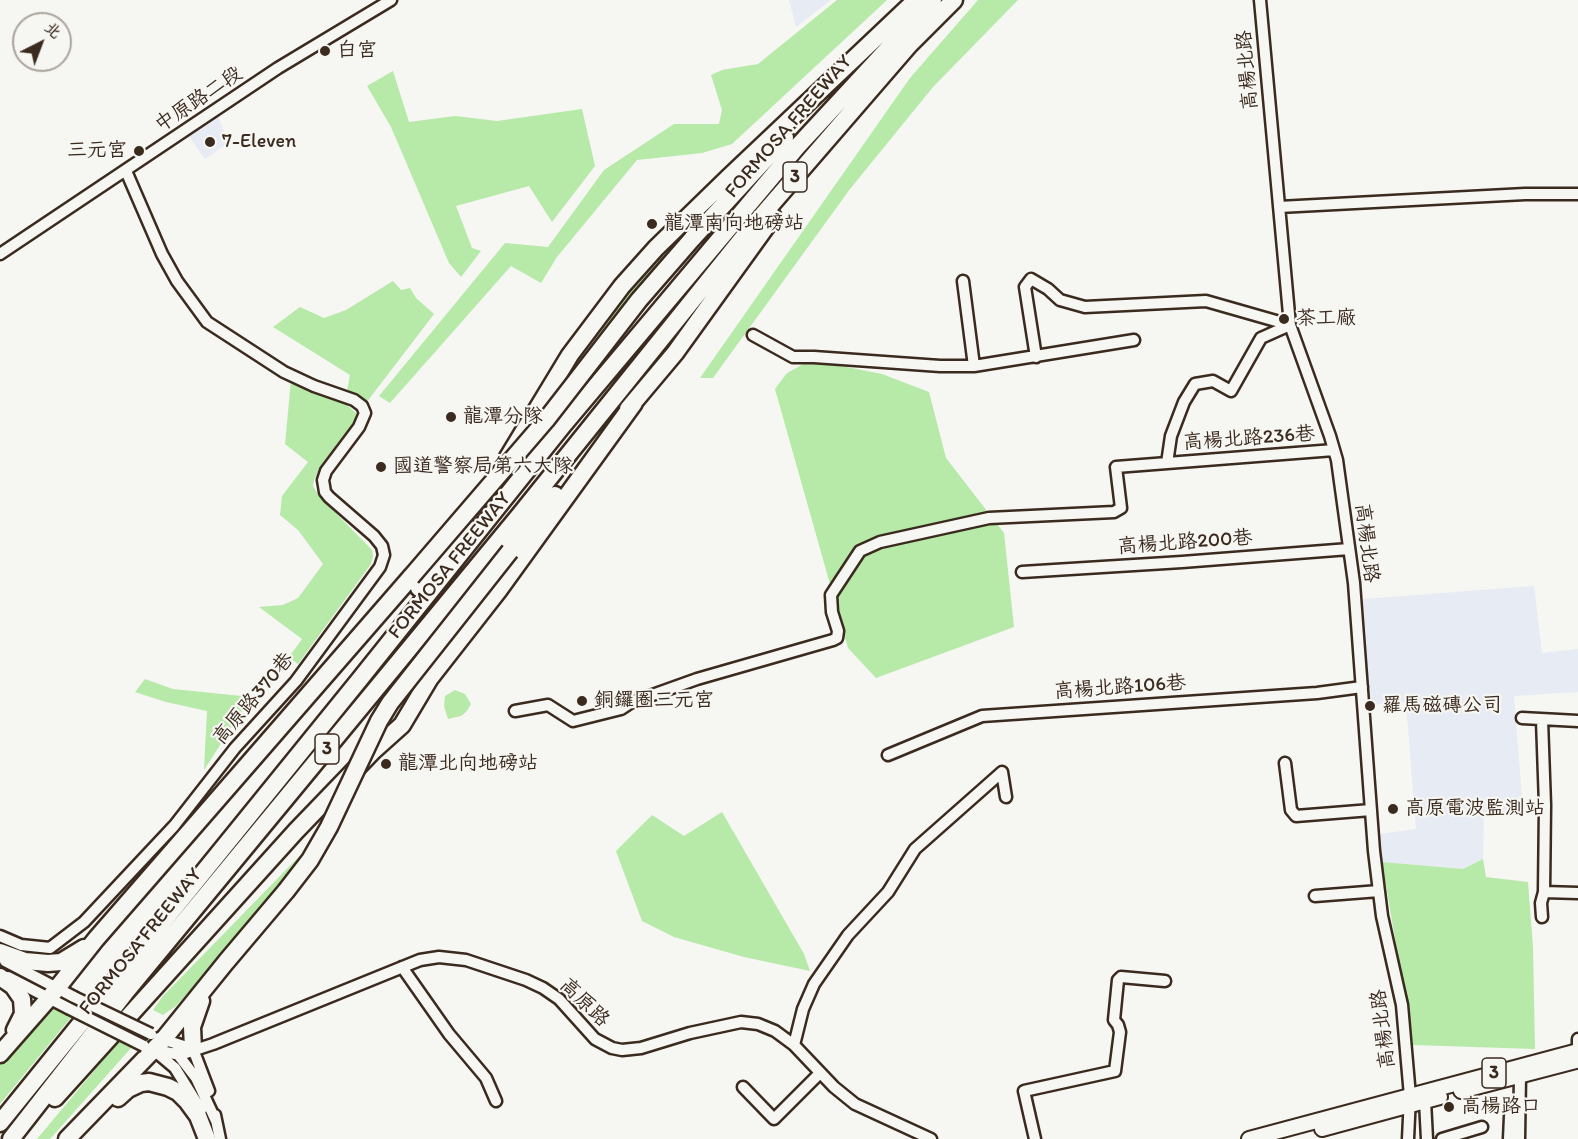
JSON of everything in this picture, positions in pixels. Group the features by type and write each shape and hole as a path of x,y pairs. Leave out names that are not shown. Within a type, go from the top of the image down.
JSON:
{"highway":[{"path":"360,679 381,641 470,516 570,355 621,286 656,248 729,177 916,0"},
{"name":"FORMOSA FREEWAY","path":"0,1123 627,347 797,147 933,0"},
{"name":"FORMOSA FREEWAY","path":"11,1139 125,993 518,517 745,235 910,44 954,0"},
{"path":"1,1053 96,939 546,420 639,300 754,173 840,73"},
{"path":"70,1137 153,1042 212,981 310,860 330,827 379,721 390,703 597,443 675,353 832,133"},
{"path":"18,1139 296,831 373,751 402,725 430,678 498,591 634,403"},
{"path":"0,952 25,961 61,962 96,939"},
{"path":"0,975 16,990 23,1004 23,1014 19,1023 1,1053"},
{"path":"186,1052 195,1016 212,981"},
{"path":"70,1137 128,1089 149,1082 168,1087 183,1097 198,1116 209,1139"}],"main road":[{"name":"3","path":"1282,1139 1578,1050"},
{"name":"3","path":"1249,1139 1409,1101 1425,1101 1578,1060"}],"street":[{"name":"中原路二段","path":"0,254 278,68 391,0"},
{"name":"高楊北路","path":"1260,0 1290,325 1334,450 1354,583 1379,891 1382,916 1402,1005 1409,1101 1408,1139"},
{"name":"高原路370巷","path":"0,936 21,945 50,948 84,922 174,826 235,748 296,681 380,567 384,555 382,546 374,536 329,497 325,492 323,480 326,471 359,427 365,413 362,406 354,400 314,386 284,372 207,322 177,280 162,254 126,171"},
{"path":"1280,207 1525,194 1578,194"},
{"path":"1036,357 1026,287 1031,279 1048,289 1060,300 1085,307 1206,301 1290,325"},
{"path":"963,280 974,366"},
{"path":"1167,463 1170,436 1184,402 1195,384 1213,381 1231,391 1261,338 1290,325"},
{"path":"753,335 793,357 939,366 974,366 1134,340"},
{"name":"高楊北路236巷","path":"515,711 548,705 573,721 621,709 630,703 697,679 833,640 837,638 838,631 832,612 831,595 860,551 880,542 989,518 1114,512 1121,508 1116,466 1334,450"},
{"name":"高楊北路200巷","path":"1022,572 1349,549"},
{"name":"高楊北路106巷","path":"888,755 982,716 1305,694 1362,687"},
{"path":"1522,718 1578,721"},
{"path":"1542,720 1544,892 1540,903 1542,917"},
{"path":"1285,763 1292,810 1296,816 1371,810"},
{"path":"794,1045 803,1009 814,984 848,935 888,892 915,849 1002,772 1006,797"},
{"path":"1315,896 1379,891"},
{"path":"1544,892 1578,892"},
{"name":"高原路","path":"186,1052 213,1044 420,960 439,957 452,958 466,960 543,988 559,999 595,1039 612,1048 622,1050 641,1048 690,1033 741,1022 758,1024 775,1031 794,1045 834,1087 855,1104 931,1139"},
{"path":"0,959 53,992 68,1008 153,1042 186,1052 208,1087 220,1139"},
{"path":"402,967 449,1034 486,1078 496,1101"},
{"path":"0,975 74,997 153,1042 189,1088 204,1117 209,1139"},
{"path":"1035,1139 1024,1091 1116,1071 1120,1032 1113,1020 1118,980 1120,977 1165,981"},
{"path":"1578,1039 1578,1050"},
{"path":"743,1087 774,1119 820,1073"},
{"path":"1519,1139 1520,1076"},
{"path":"1425,1101 1427,1139"},
{"path":"1509,1139 1510,1116 1519,1114"},
{"path":"1442,1139 1482,1127"}],"shaded area":[{"path":"789,0 831,0 796,27"},
{"path":"218,116 228,143 205,159 188,135"},
{"path":"1534,586 1542,653 1578,649 1578,692 1514,696 1523,812 1484,813 1483,859 1463,869 1382,862 1380,834 1416,829 1406,702 1369,705 1363,599"}],"green space":[{"path":"837,0 887,0 732,144 702,153 637,160 557,257 541,283 511,266 390,403 379,396 505,243 548,247 604,170 674,124 719,124 722,110 711,75 722,70 758,64"},
{"path":"978,0 1018,0 933,87 850,189 713,378 700,378 910,78"},
{"path":"393,71 409,122 455,116 497,121 582,109 595,166 552,222 529,186 456,206 472,248 481,251 461,277 449,263 391,127 367,86"},
{"path":"759,155 626,301 556,387 624,289"},
{"path":"393,281 401,290 410,288 416,298 434,314 366,403 354,392 347,391 350,375 273,327 300,307 324,318 346,310"},
{"path":"811,360 882,374 929,392 946,458 1004,533 1014,627 876,678 848,648 775,389 787,373"},
{"path":"291,380 347,405 356,413 355,420 321,465 313,486 319,496 372,550 373,556 371,564 298,664 289,657 302,639 259,607 283,605 298,598 323,564 298,530 280,515 282,496 308,462 285,444"},
{"path":"145,679 173,689 251,697 204,770 207,711 135,692"},
{"path":"455,690 465,694 471,704 461,716 448,719 444,706 445,696"},
{"path":"722,812 804,954 810,971 744,957 674,937 642,921 616,851 652,815 684,836"},
{"path":"318,837 313,853 176,1006 163,1015 153,1010 163,996"},
{"path":"1483,859 1486,877 1528,882 1533,947 1535,1049 1413,1045 1382,862 1463,869"},
{"path":"60,996 77,1010 0,1104 0,1063 7,1051"},
{"path":"124,1035 139,1039 50,1139 37,1139"}],"place":[{"name":"白宮","path":"325,51"},
{"name":"7-Eleven","path":"210,142"},
{"name":"三元宮","path":"139,151"},
{"name":"龍潭南向地磅站","path":"652,224"},
{"name":"茶工廠","path":"1284,319"},
{"name":"龍潭分隊","path":"451,417"},
{"name":"國道警察局第六大隊","path":"381,467"},
{"name":"銅鑼圈三元宮","path":"582,701"},
{"name":"羅馬磁磚公司","path":"1370,706"},
{"name":"龍潭北向地磅站","path":"386,764"},
{"name":"高原電波監測站","path":"1393,809"},
{"name":"高楊路口","path":"1449,1107"}]}
